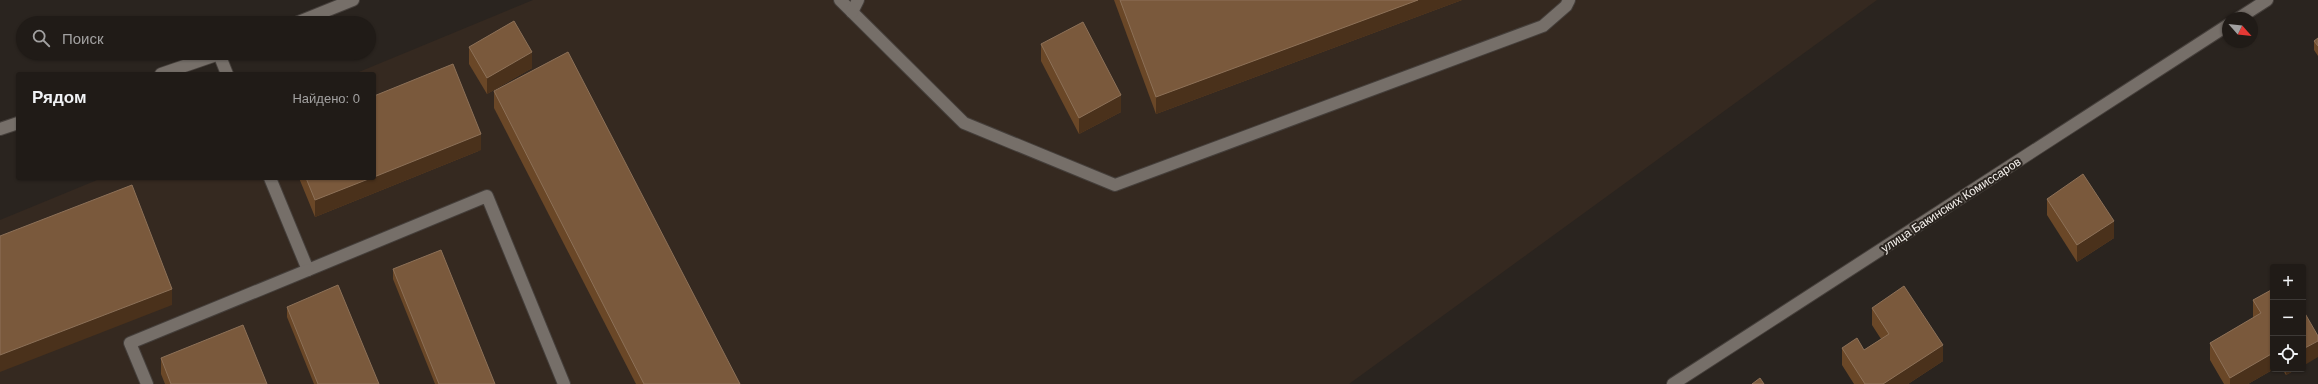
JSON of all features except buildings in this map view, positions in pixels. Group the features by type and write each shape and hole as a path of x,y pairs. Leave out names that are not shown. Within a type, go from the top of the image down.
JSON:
{"street":[{"path":"313,16 353,0"},
{"path":"840,0 964,123 1114,185 1543,26 1566,6 1569,0"},
{"path":"852,12 858,0"},
{"path":"2249,12 2267,0"},
{"name":"улица Бакинских Комиссаров","path":"1673,384 2222,29"},
{"path":"167,72 202,60"},
{"path":"222,60 226,72"},
{"path":"0,129 16,124"},
{"path":"271,180 308,270"},
{"path":"147,384 130,343 487,196 564,384"}],"shaded area":[{"path":"533,0 1877,0 1349,384 0,384 0,220 97,180 376,180 376,72 359,72"}]}
